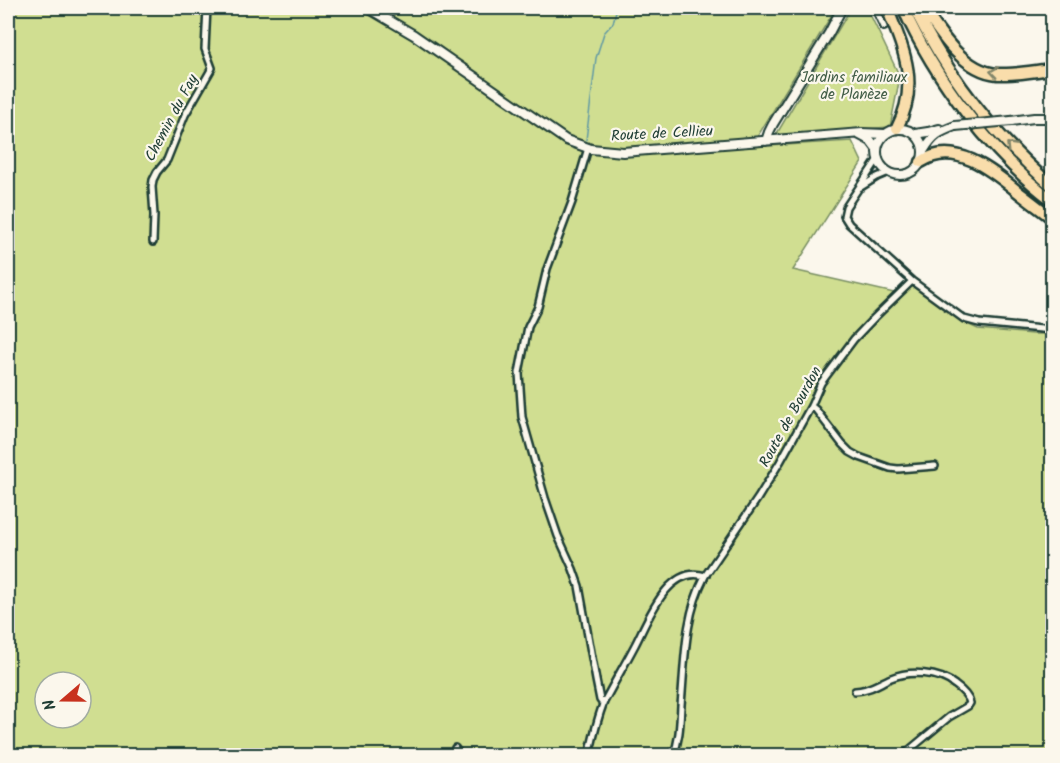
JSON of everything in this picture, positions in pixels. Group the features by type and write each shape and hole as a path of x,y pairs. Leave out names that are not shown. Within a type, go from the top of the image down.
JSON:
{"highway":[{"path":"887,8 904,53 907,68 907,100 897,128"},
{"path":"903,8 926,53 970,117 1007,159 1053,200"},
{"path":"914,8 944,62 964,92 1004,139 1053,186"},
{"path":"923,8 958,53 970,64 982,70 994,74 1005,74 1053,69"},
{"path":"921,162 937,154 947,154 973,161 986,167 1053,218"}],"main road":[{"name":"Route de Cellieu","path":"368,8 414,35 566,140 588,148 622,152 856,134 885,134"},
{"path":"766,141 769,132 842,8"},
{"path":"915,134 955,126 1053,118"},
{"path":"924,150 920,138 904,128 897,128 885,134 877,149 878,159 885,169 901,175 908,174 918,167 924,150 933,136 955,126"},
{"path":"856,134 871,141 877,149"}],"street":[{"name":"Chemin du Fay","path":"153,242 153,180 167,160 186,115 212,68 205,49 207,8"},
{"path":"874,8 884,27"},
{"path":"588,148 572,202 547,269 538,307 528,327 519,373 522,417 558,536 579,586 600,700 603,704"},
{"path":"878,159 844,211 846,221 914,282 970,321 1053,330"},
{"path":"856,193 870,181 890,172"},
{"name":"Route de Bourdon","path":"674,756 680,735 688,628 698,588 780,462 821,383 854,339 914,282"},
{"path":"811,406 842,444 859,457 898,469 935,466"},
{"path":"589,756 603,704 663,593 683,577 691,574 705,576"},
{"path":"855,691 870,688 896,676 929,674 943,677 967,696 970,703 968,706 949,717 902,756"},
{"path":"454,748 460,756"}],"green space":[{"path":"8,8 833,8 833,13 751,147 852,141 862,162 793,270 894,293 914,285 963,322 978,329 1052,334 1052,755 8,755"},
{"name":"Jardins familiaux de Planèze","path":"851,8 867,8 900,77 890,127 776,135"}],"waterway":[{"path":"586,140 596,58 604,33 613,23 619,8"}]}
